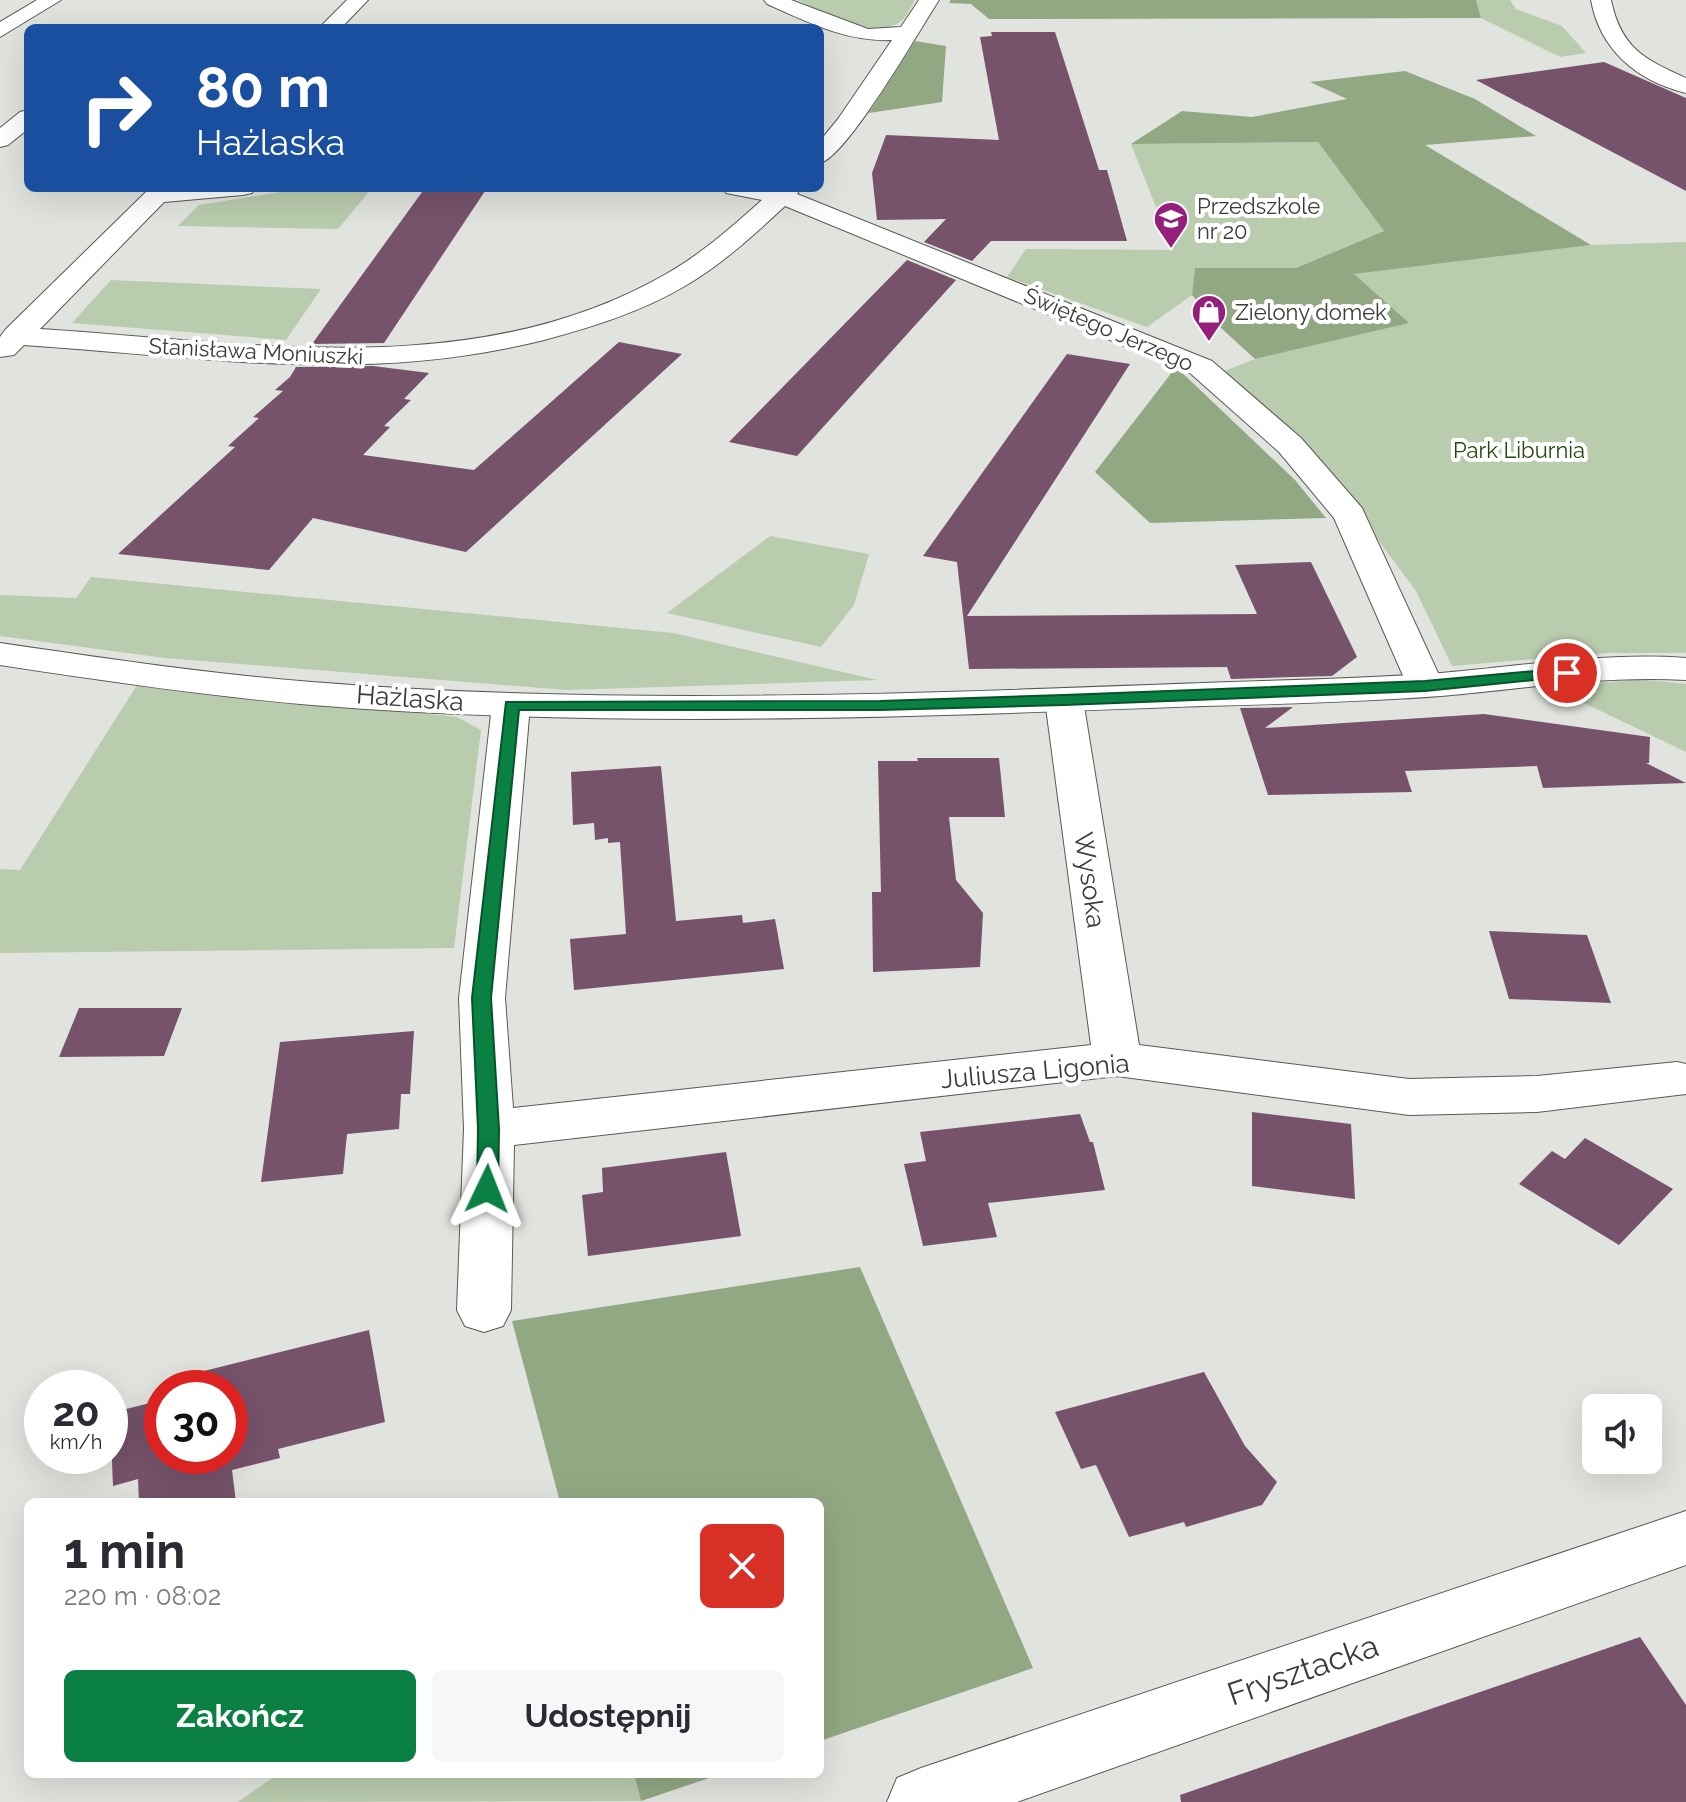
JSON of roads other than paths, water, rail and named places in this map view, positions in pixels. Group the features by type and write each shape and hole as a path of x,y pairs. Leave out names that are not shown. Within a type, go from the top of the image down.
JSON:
{"street":[{"path":"0,31 51,0"},
{"path":"333,24 358,0"},
{"path":"774,0 846,30 868,35 907,33"},
{"path":"824,151 847,124 929,0"},
{"path":"1601,0 1607,29 1615,44 1638,62 1686,86"},
{"path":"0,140 24,120"},
{"path":"7,345 160,192"},
{"name":"Stanisława Moniuszki","path":"7,345 348,358 435,352 522,337 613,309 676,280 785,192"},
{"name":"Świętego Jerzego","path":"785,192 1201,367 1290,445 1350,515 1425,686"},
{"name":"Hażlaska","path":"0,654 61,665 277,689 511,705 880,705 1064,700 1425,686 1595,670 1686,669"},
{"name":"Wysoka","path":"1064,700 1117,1059"},
{"path":"484,1310 489,1129 482,998 511,705"},
{"name":"Juliusza Ligonia","path":"489,1129 1117,1059 1409,1097 1537,1094 1677,1079"},
{"name":"Frysztacka","path":"921,1802 1686,1538"}],"place":[{"name":"Przedszkole nr 20","path":"1171,250"},
{"name":"Zielony domek","path":"1209,343"}],"park label":[{"name":"Park Liburnia","path":"1519,450"}]}
